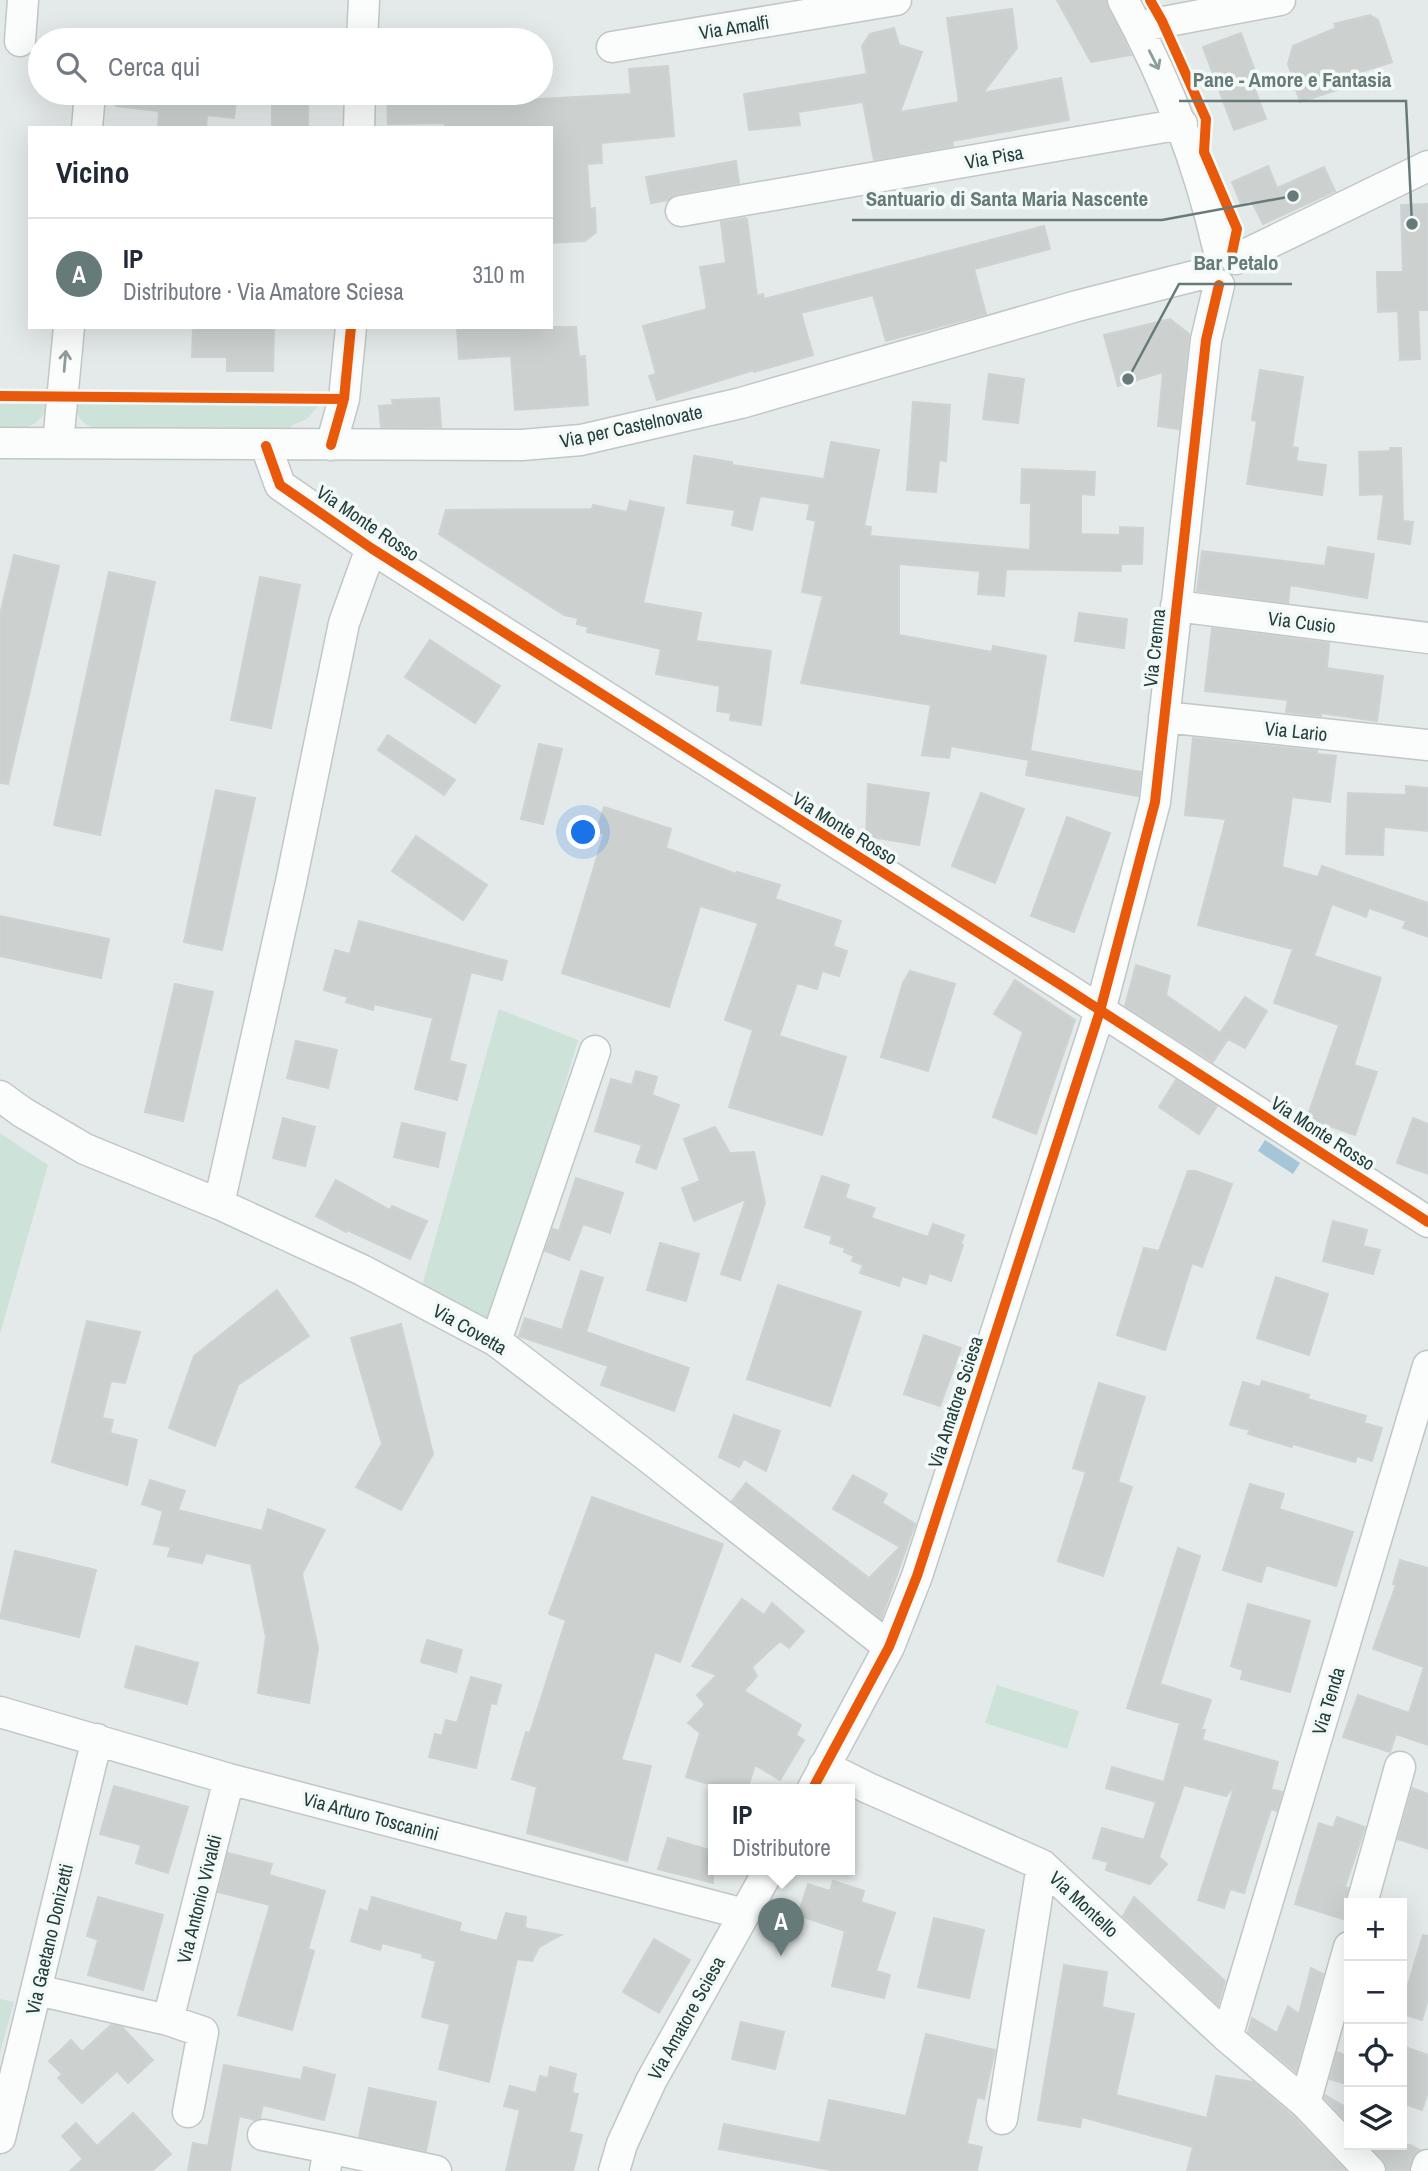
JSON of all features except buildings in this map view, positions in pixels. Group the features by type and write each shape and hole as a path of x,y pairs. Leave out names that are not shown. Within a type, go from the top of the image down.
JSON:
{"street":[{"path":"20,41 23,0"},
{"path":"362,28 363,0"},
{"name":"Via Amalfi","path":"612,47 897,0"},
{"path":"1123,0 1163,78 1182,124 1236,274 1232,280 1210,279"},
{"path":"1137,27 1280,0"},
{"path":"87,126 89,105"},
{"path":"359,126 360,105"},
{"name":"Via Pisa","path":"681,211 1182,124"},
{"path":"1227,253 1428,166"},
{"name":"Via per Castelnovate","path":"0,443 522,445 581,440 741,403 1077,306 1210,279"},
{"name":"Via Crenna","path":"1100,1011 1155,802 1206,340 1210,279"},
{"path":"58,443 69,329"},
{"path":"331,445 344,399 351,329"},
{"name":"Via Monte Rosso","path":"266,446 280,485 371,548 1428,1222"},
{"path":"219,1204 291,882 344,623 371,548"},
{"name":"Via Cusio","path":"1176,606 1428,638"},
{"name":"Via Lario","path":"1164,717 1428,745"},
{"name":"Via Amatore Sciesa","path":"818,1778 889,1647 918,1576 1100,1011"},
{"path":"495,1340 595,1051"},
{"name":"Via Covetta","path":"0,1096 85,1149 219,1204 362,1270 495,1340 889,1647"},
{"name":"Via Tenda","path":"1227,2037 1428,1366"},
{"name":"Via Arturo Toscanini","path":"0,1712 229,1779 744,1914"},
{"name":"Via Gaetano Donizetti","path":"0,2138 97,1739"},
{"path":"1363,1898 1400,1767"},
{"name":"Via Montello","path":"818,1778 848,1784"},
{"name":"Via Antonio Vivaldi","path":"168,2020 229,1779"},
{"name":"Via Montello","path":"855,1785 868,1788 1042,1865 1227,2037 1305,2103 1370,2171"},
{"path":"1002,2119 1042,1865"},
{"name":"Via Amatore Sciesa","path":"614,2171 622,2144 651,2081 766,1875"},
{"path":"1305,2103 1345,1961"},
{"path":"37,1990 168,2020 203,2032 188,2112"},
{"path":"263,2135 327,2160 436,2171"},
{"path":"1426,2171 1428,2165"}],"green space":[{"path":"0,404 49,404 41,418 30,426 0,431"},
{"path":"75,404 320,404 307,419 287,431 96,430 81,420"},
{"path":"499,1009 578,1040 496,1319 486,1321 422,1286"},
{"path":"0,1133 48,1165 0,1334"},
{"path":"997,1685 1079,1711 1067,1749 985,1723"},
{"path":"0,1999 14,2002 0,2053"}],"water":[{"path":"1265,1140 1300,1163 1293,1174 1258,1151"}],"cycle path":[{"path":"1150,0 1206,119 1204,152 1237,229 1232,253"},
{"path":"815,1784 889,1647 917,1576 1100,1011 1155,802 1206,340 1219,285"},
{"path":"331,445 344,399 351,329"},
{"path":"0,396 344,399"},
{"path":"266,446 280,485 371,548 1061,985 1428,1222"}],"place":[{"name":"Santuario di Santa Maria Nascente","path":"1293,196"},
{"name":"Pane - Amore e Fantasia","path":"1412,224"},
{"name":"Bar Petalo","path":"1128,379"},
{"name":"IP","path":"781,1956"}]}
